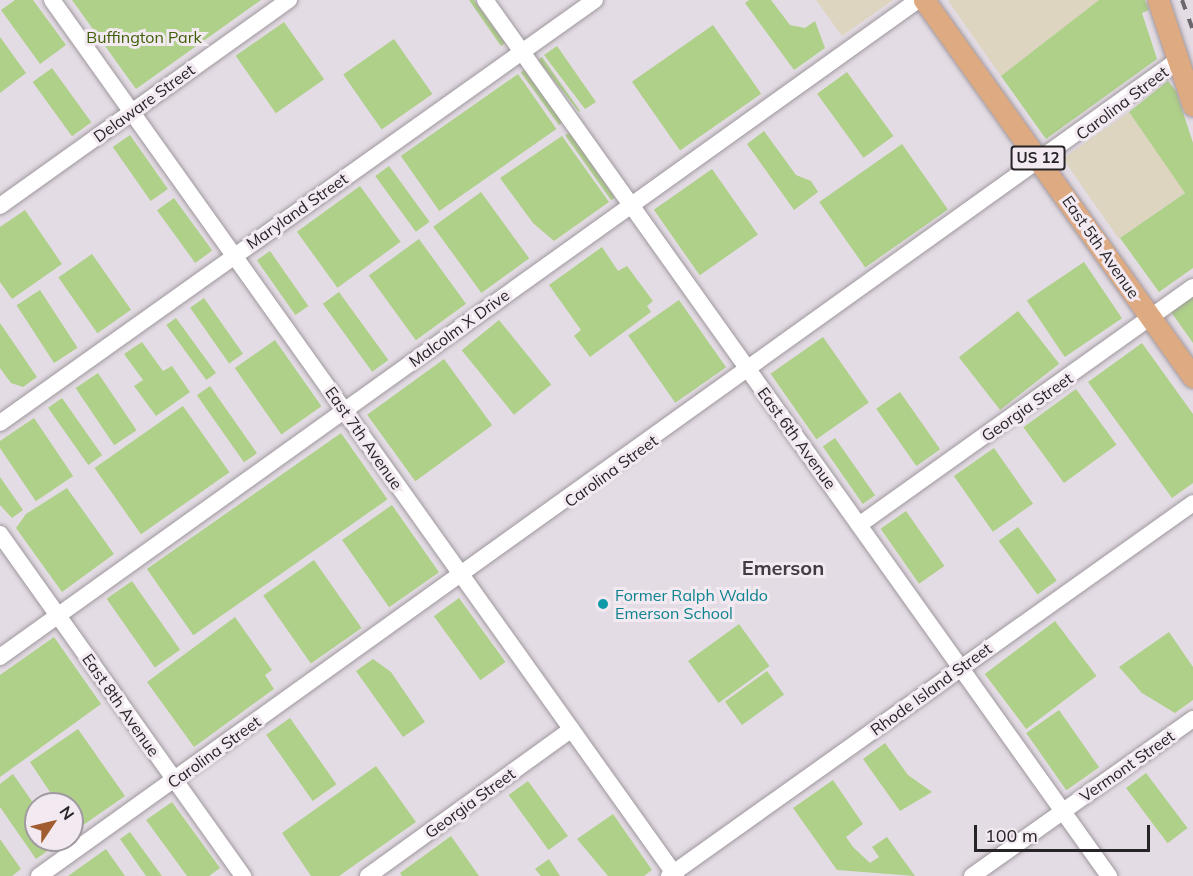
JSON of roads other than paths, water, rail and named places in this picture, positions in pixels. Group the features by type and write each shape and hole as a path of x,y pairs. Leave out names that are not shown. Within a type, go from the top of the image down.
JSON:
{"main road":[{"name":"East 5th Avenue","path":"924,0 1193,377"},
{"path":"1158,0 1193,105"}],"street":[{"name":"East 7th Avenue","path":"52,0 572,729 673,875"},
{"name":"Delaware Street","path":"0,206 289,0"},
{"name":"East 6th Avenue","path":"484,0 1109,876"},
{"name":"Maryland Street","path":"0,423 595,0"},
{"name":"Malcolm X Drive","path":"0,657 918,0"},
{"name":"Carolina Street","path":"39,876 1041,163 1178,60"},
{"name":"Georgia Street","path":"859,525 1193,287"},
{"name":"Rhode Island Street","path":"673,875 1193,503"},
{"name":"East 8th Avenue","path":"0,534 243,876"},
{"name":"Vermont Street","path":"972,876 1193,719"},
{"name":"Georgia Street","path":"368,876 572,729"}],"railway":[{"path":"1182,0 1193,31"}],"place":[{"name":"Former Ralph Waldo Emerson School","path":"603,604"}],"district":[{"name":"Emerson","path":"783,567"}],"park label":[{"name":"Buffington Park","path":"144,37"}]}
